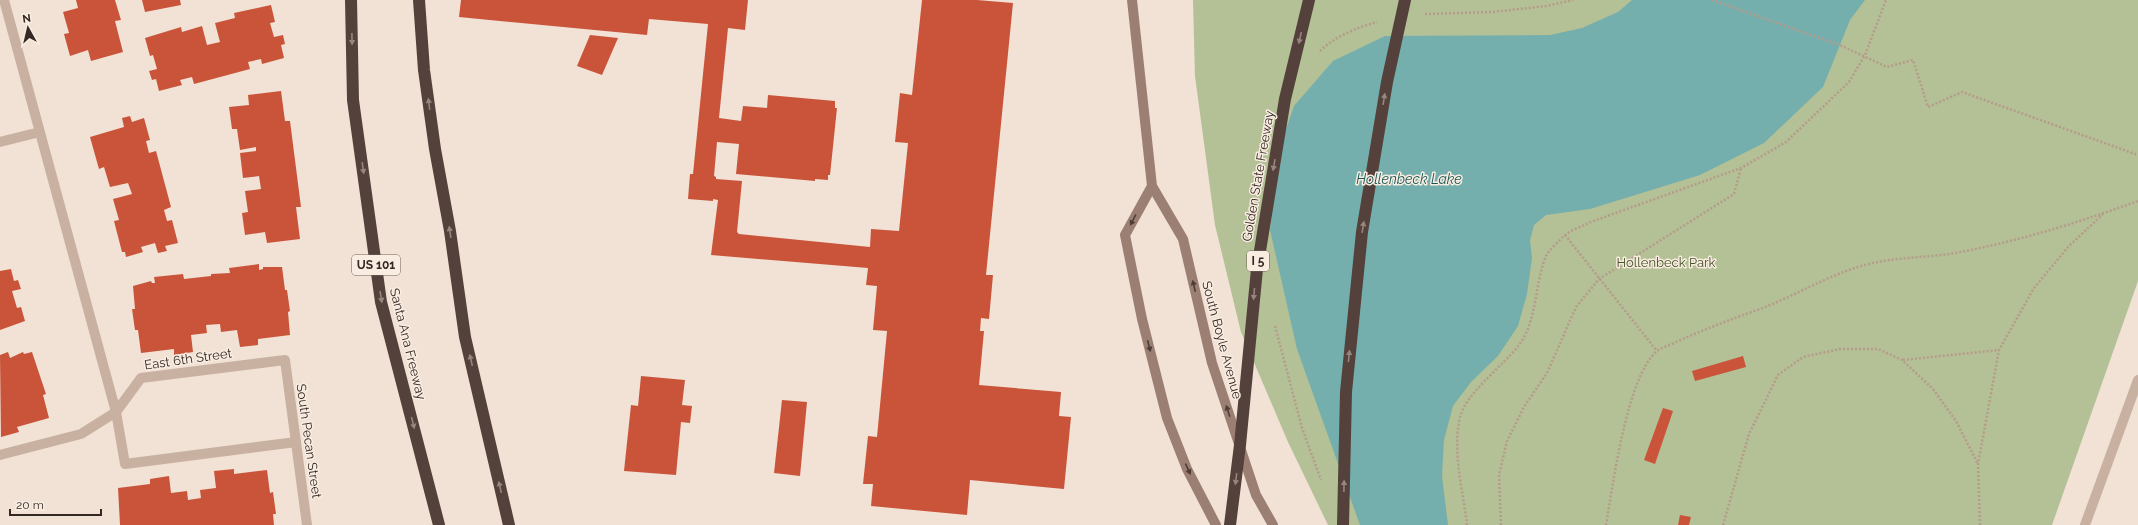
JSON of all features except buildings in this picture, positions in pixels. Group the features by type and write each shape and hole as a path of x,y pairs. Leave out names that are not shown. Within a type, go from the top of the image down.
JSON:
{"highway":[{"name":"Santa Ana Freeway","path":"351,0 353,100 382,302 439,525"},
{"path":"419,0 424,70 435,149 450,231 465,337 509,525"},
{"name":"Golden State Freeway","path":"1230,525 1240,445 1257,269 1285,99 1308,0"},
{"path":"1343,525 1346,392 1362,232 1387,82 1406,0"}],"main road":[{"name":"South Boyle Avenue","path":"1132,0 1152,186 1183,239 1212,363 1256,494 1272,525"},
{"path":"1152,186 1125,235 1142,319 1167,418 1187,469 1216,525"}],"street":[{"path":"4,0 116,412 125,464 296,442"},
{"path":"0,142 40,132"},
{"name":"East 6th Street","path":"0,455 81,434 116,412 141,378 285,360"},
{"name":"South Pecan Street","path":"285,360 307,525"},
{"path":"2084,525 2138,380"}],"path":[{"path":"1421,14 1493,12 1546,6 1573,0"},
{"path":"1712,0 1842,46 1865,55 1886,67 1913,60 1928,108 1962,92 2138,155"},
{"path":"1467,525 1457,445 1460,417 1465,403 1503,365 1520,344 1533,316 1539,282 1547,255 1565,235 1588,223 1741,168 1786,142 1849,82 1865,55 1886,0"},
{"path":"1315,56 1325,46 1364,26 1378,21"},
{"path":"1501,525 1499,474 1507,441 1524,407 1547,373 1576,307 1599,279 1734,194 1741,168"},
{"path":"1606,525 1620,441 1641,374 1657,351 1704,329 1786,299 1833,276 1866,264 1954,253 2004,242 2104,213 2138,201"},
{"path":"1980,525 1978,464 1999,350 2034,288 2068,247 2104,213"},
{"path":"1565,235 1657,351"},
{"path":"1273,321 1302,428 1323,486"},
{"path":"1723,525 1749,434 1778,375 1803,357 1840,350 1878,349 1902,360 1933,389 1956,420 1978,464"},
{"path":"1902,360 1999,350"}],"green space":[{"name":"Hollenbeck Park","path":"1193,0 2138,0 2138,281 2052,525 1328,525 1288,442 1241,332 1215,225 1195,76"}],"water":[{"name":"Hollenbeck Lake","path":"1632,0 1865,0 1850,20 1823,87 1764,143 1700,175 1590,209 1546,215 1534,225 1530,240 1532,258 1527,294 1518,326 1498,356 1471,382 1453,406 1444,440 1442,476 1448,525 1360,525 1297,349 1270,230 1278,152 1294,106 1333,61 1385,36 1550,35 1582,28 1618,12"}]}
